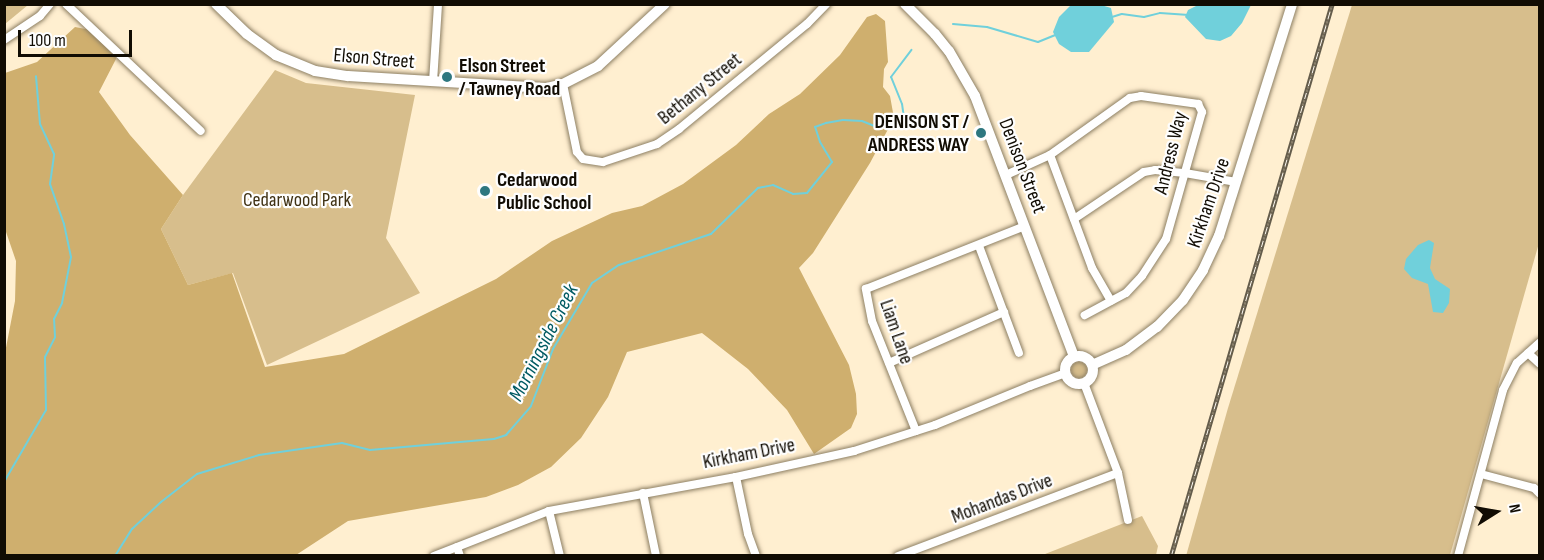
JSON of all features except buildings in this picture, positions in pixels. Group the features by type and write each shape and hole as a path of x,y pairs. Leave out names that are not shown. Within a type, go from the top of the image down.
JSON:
{"street":[{"path":"4,40 40,16 50,4"},
{"path":"66,4 201,131"},
{"name":"Elson Street","path":"216,4 259,43 296,64 334,74 517,88 546,88 563,84 598,66 665,4"},
{"path":"433,82 438,4"},
{"name":"Bethany Street","path":"563,84 577,152 583,159 603,162 657,144 679,129 807,24 826,4"},
{"name":"Denison Street","path":"905,4 935,34 963,74 986,121 1074,357"},
{"name":"Kirkham Drive","path":"1092,365 1110,359 1142,339 1183,300 1212,253 1292,4"},
{"name":"Andress Way","path":"1006,175 1050,155 1130,98 1141,96 1192,101 1198,104 1202,112 1166,238 1142,276 1126,293 1085,315"},
{"path":"1050,155 1092,268 1111,301"},
{"path":"1074,219 1144,172 1155,170 1185,173 1236,182"},
{"path":"1019,353 979,246 1025,226"},
{"name":"Liam Lane","path":"916,431 872,321 866,289 979,246"},
{"path":"889,363 1004,312"},
{"path":"1458,555 1503,390 1517,363 1539,342"},
{"path":"1528,353 1539,364"},
{"path":"1074,357 1086,358 1092,365 1091,377 1084,383 1071,381 1066,374 1067,364 1074,357"},
{"name":"Kirkham Drive","path":"434,555 459,551 549,511 736,477 854,451 916,431 1066,374"},
{"path":"1084,383 1118,473 1128,520"},
{"name":"Mohandas Drive","path":"898,555 1118,473"},
{"path":"1481,474 1534,488 1539,494"},
{"path":"736,477 748,534 756,555"},
{"path":"643,493 656,555"},
{"path":"549,511 560,555"}],"green space":[{"path":"5,4 28,4 28,5 5,24"},
{"path":"1352,5 1539,5 1539,243 1450,555 1186,556 1228,408"},
{"name":"Cedarwood Park","path":"275,70 306,83 415,95 386,238 420,293 267,365 233,273 188,285 161,229 183,195"},
{"path":"1076,362 1082,362 1087,370 1085,376 1076,378 1071,373 1071,367"},
{"path":"1142,516 1158,546 1156,555 1040,556"}],"shaded area":[{"path":"876,14 885,21 888,62 884,69 883,87 890,96 894,118 870,163 813,253 799,268 849,365 856,394 857,414 851,428 814,454 787,410 748,369 702,333 627,352 608,397 581,438 551,467 518,485 486,497 348,521 296,555 5,555 4,358 15,301 16,261 5,229 5,73 37,62 75,27 96,31 114,45 116,59 99,92 130,135 183,195 161,229 188,285 232,273 265,367 344,354 496,279 552,241 612,213 642,206 683,184 736,145 769,114 800,94 840,55 867,17"}],"water":[{"path":"1071,5 1101,5 1111,8 1114,22 1089,52 1071,52 1059,44 1053,32 1059,17"},
{"path":"1198,5 1251,5 1242,23 1231,36 1220,41 1206,39 1185,17 1188,10"},
{"path":"1429,240 1434,243 1430,268 1435,279 1450,289 1449,303 1443,313 1433,312 1428,284 1412,278 1404,269 1406,259 1418,245"}],"waterway":[{"name":"Morningside Creek","path":"1112,17 1122,14 1144,17 1160,13 1189,15"},
{"name":"Morningside Creek","path":"953,24 987,27 1038,42 1055,35"},
{"name":"Morningside Creek","path":"115,556 132,529 161,502 197,474 259,455 342,443 370,450 494,439 506,435 531,406 553,349 592,283 619,265 711,234 758,188 773,185 793,194 807,193 832,162 820,142 815,127 843,120 862,121 879,128 892,125 904,118 902,104 891,77 911,50"},
{"path":"4,482 46,410 45,357 55,337 54,319 62,303 71,257 64,224 50,184 54,154 40,124 36,76"}],"railway":[{"path":"1171,556 1332,4"}],"place":[{"name":"Elson Street / Tawney Road","path":"447,77"},
{"name":"DENISON ST / ANDRESS WAY","path":"981,133"},
{"name":"Cedarwood Public School","path":"485,191"}]}
